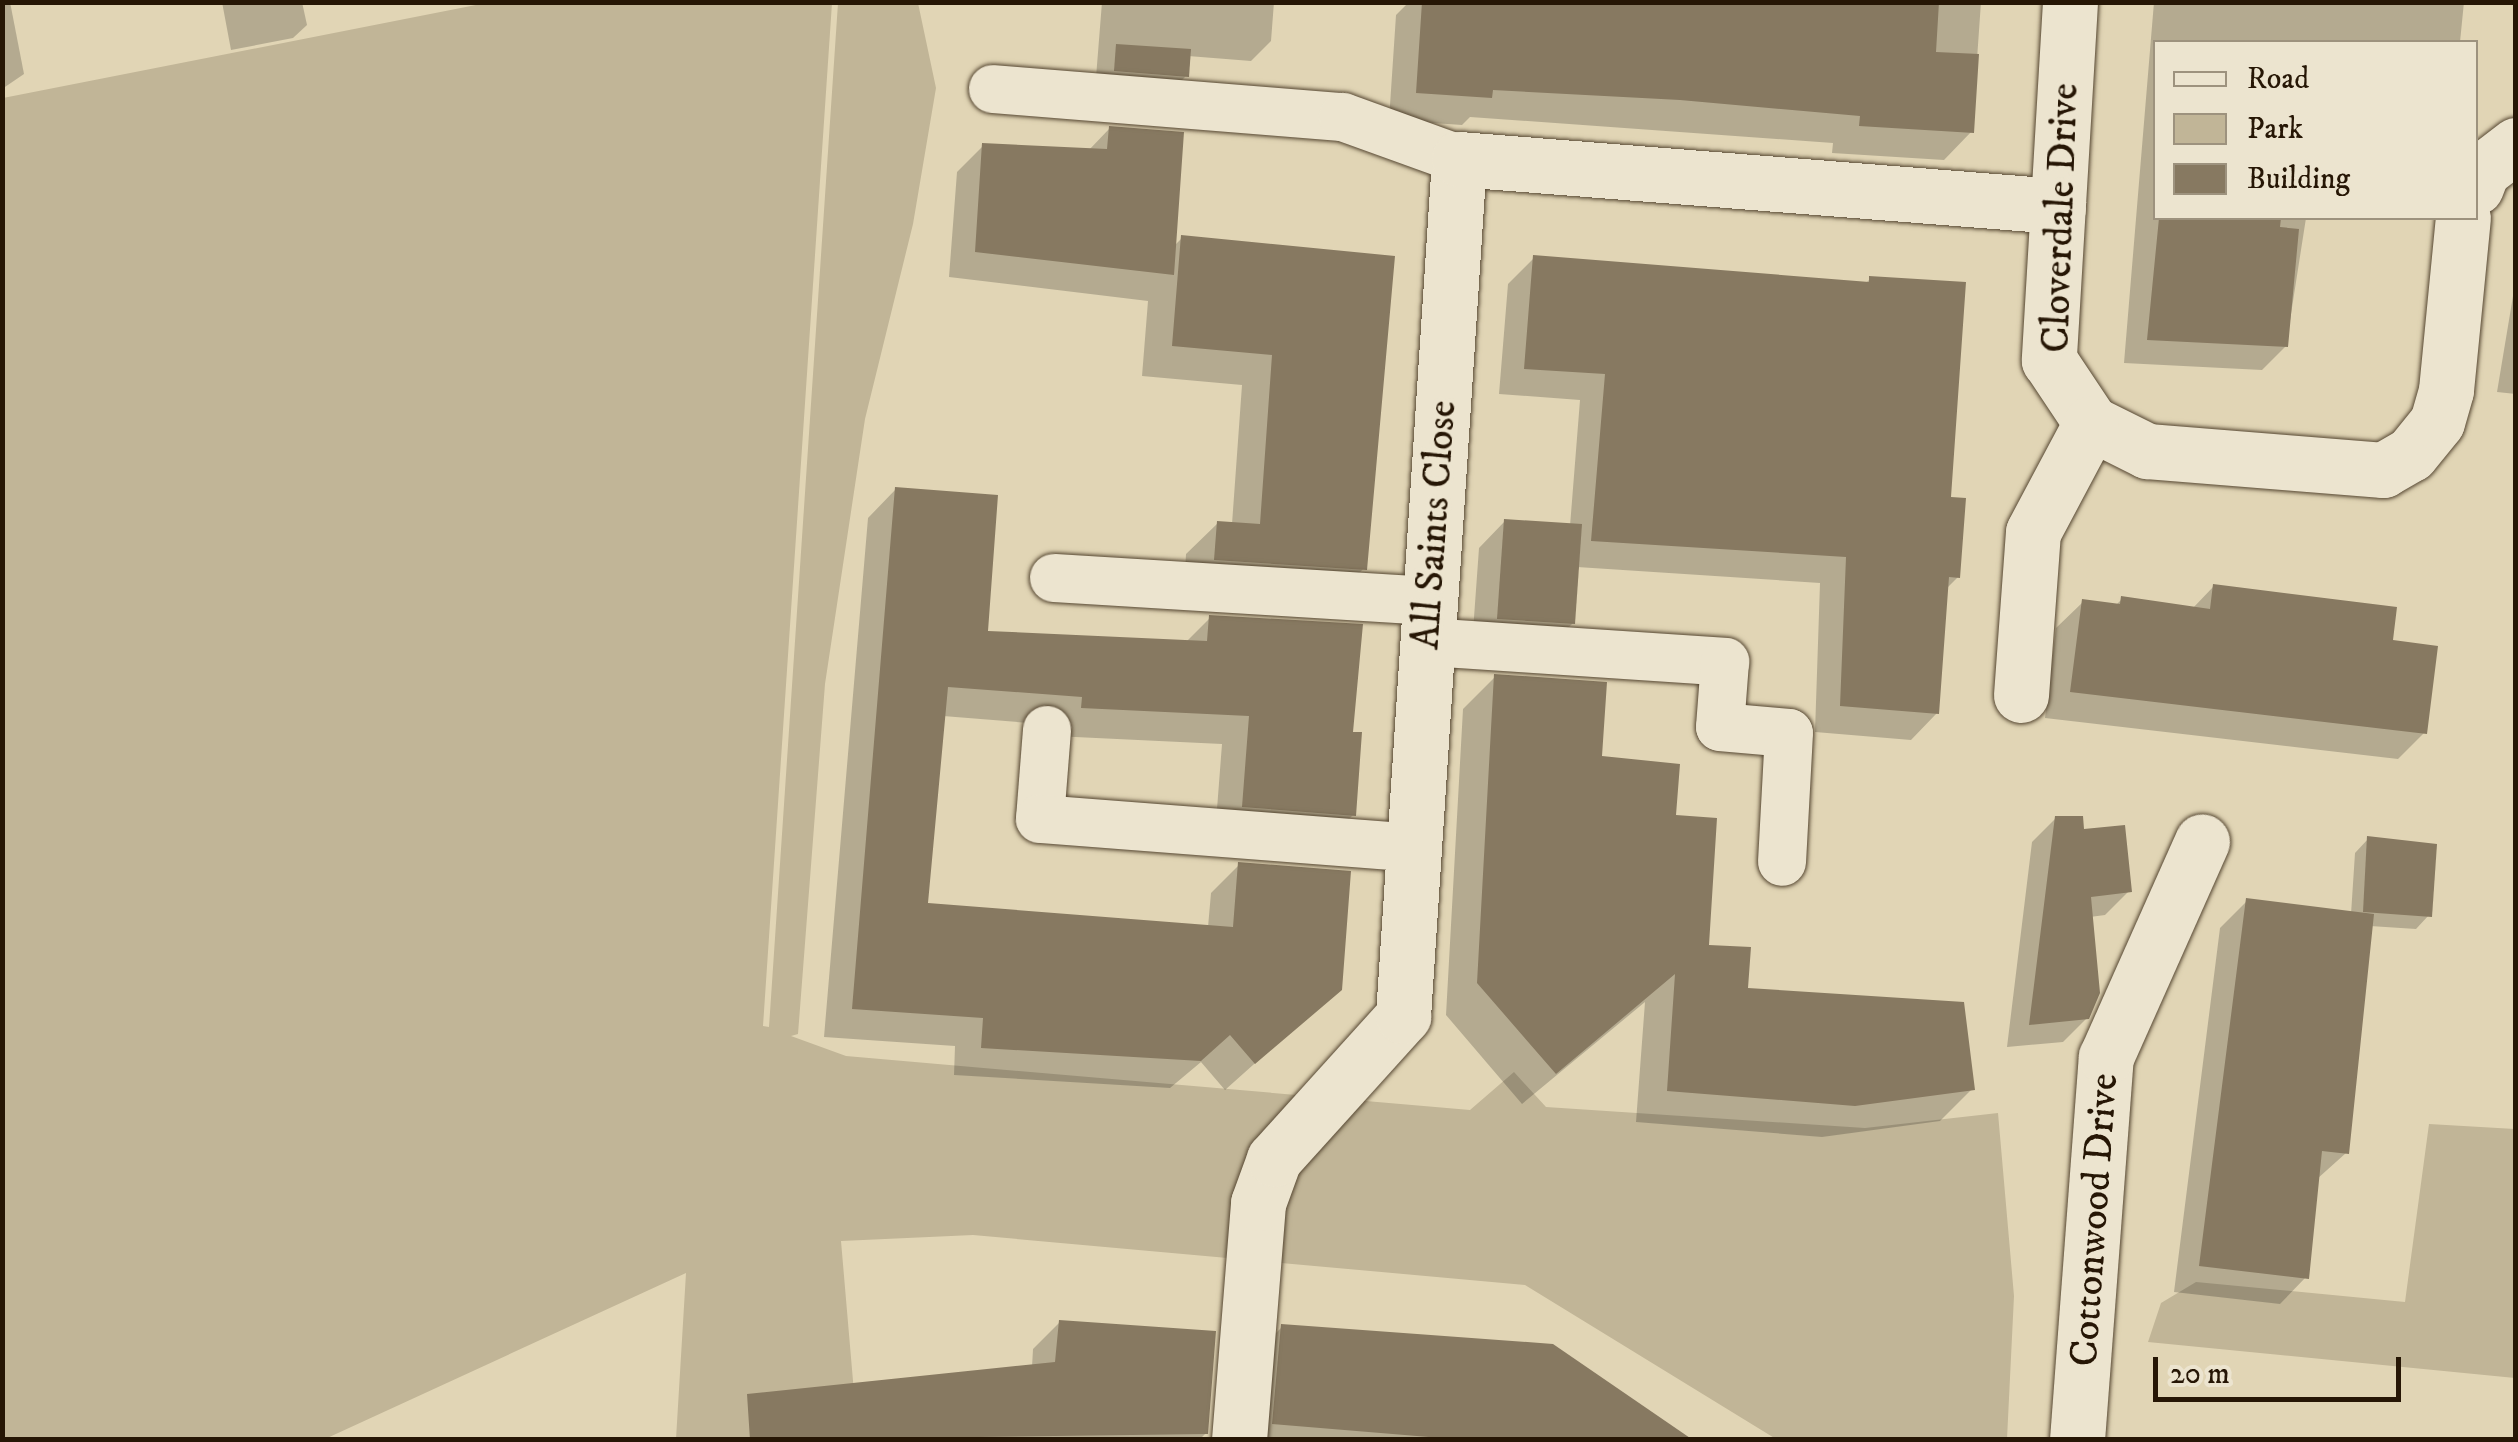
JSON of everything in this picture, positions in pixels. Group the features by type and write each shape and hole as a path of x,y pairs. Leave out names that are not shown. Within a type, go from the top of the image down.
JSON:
{"street":[{"name":"Cloverdale Drive","path":"2070,2 2049,360 2091,423 2147,451 2383,470 2411,454 2437,422 2446,390 2463,220"},
{"path":"2478,182 2482,171 2516,145"},
{"path":"1459,159 2058,206"},
{"name":"All Saints Close","path":"1239,1440 1258,1203 1274,1159 1404,1016 1459,159"},
{"path":"2021,695 2033,532 2091,423"},
{"name":"Cottonwood Drive","path":"2078,1440 2106,1056 2202,841"}],"lane":[{"path":"994,89 1343,118 1459,159"},
{"path":"1054,578 1725,662 1720,727 1790,733 1782,862"},
{"path":"1047,730 1040,819 1414,848"}],"green space":[{"path":"486,3 832,3 763,1026 769,1027 838,3 918,3 936,88 913,224 865,419 825,684 798,1034 791,1036 846,1056 1470,1110 1514,1072 1546,1107 1865,1128 1998,1113 2014,1296 2007,1439 1776,1439 1525,1285 973,1235 841,1241 858,1439 676,1439 686,1273 325,1439 3,1440 3,98"},
{"path":"2429,1124 2515,1129 2515,1378 2148,1342 2161,1303 2196,1282 2405,1302"}],"building":[{"path":"1422,2 1939,2 1936,52 1979,54 1974,133 1859,126 1860,116 1680,100 1493,90 1492,98 1416,93"},
{"path":"1116,44 1191,49 1189,77 1114,71"},
{"path":"1109,126 1184,132 1174,275 975,252 982,143 1107,149"},
{"path":"2159,220 2281,220 2280,227 2299,229 2288,347 2147,340"},
{"path":"1181,235 1395,256 1367,570 1214,560 1217,521 1260,524 1272,355 1172,346"},
{"path":"1533,255 1869,282 1869,276 1966,282 1951,497 1966,498 1960,578 1949,577 1939,714 1840,706 1846,557 1591,541 1605,374 1524,369"},
{"path":"895,487 998,495 988,631 1207,641 1209,615 1363,624 1353,732 1362,732 1356,816 1242,807 1249,716 1081,708 1082,697 948,687 928,903 1233,927 1238,862 1351,871 1342,990 1255,1064 1230,1035 1201,1061 981,1048 983,1018 852,1009"},
{"path":"1504,519 1582,524 1575,624 1497,619"},
{"path":"2213,584 2397,607 2393,640 2438,646 2427,734 2070,692 2082,599 2120,604 2121,596 2210,609"},
{"path":"1494,674 1607,682 1602,756 1680,764 1676,815 1717,818 1709,945 1751,947 1748,988 1964,1002 1975,1090 1855,1106 1667,1091 1675,974 1556,1074 1477,983"},
{"path":"2055,816 2083,816 2084,829 2125,825 2132,892 2091,897 2100,993 2089,1019 2029,1025"},
{"path":"2367,836 2437,844 2432,917 2363,912"},
{"path":"2246,898 2374,914 2349,1154 2322,1151 2309,1279 2199,1266"},
{"path":"1059,1320 1216,1331 1208,1434 750,1440 747,1394 1055,1362"},
{"path":"1281,1324 1553,1344 1693,1440 1465,1440 1272,1424"}]}
